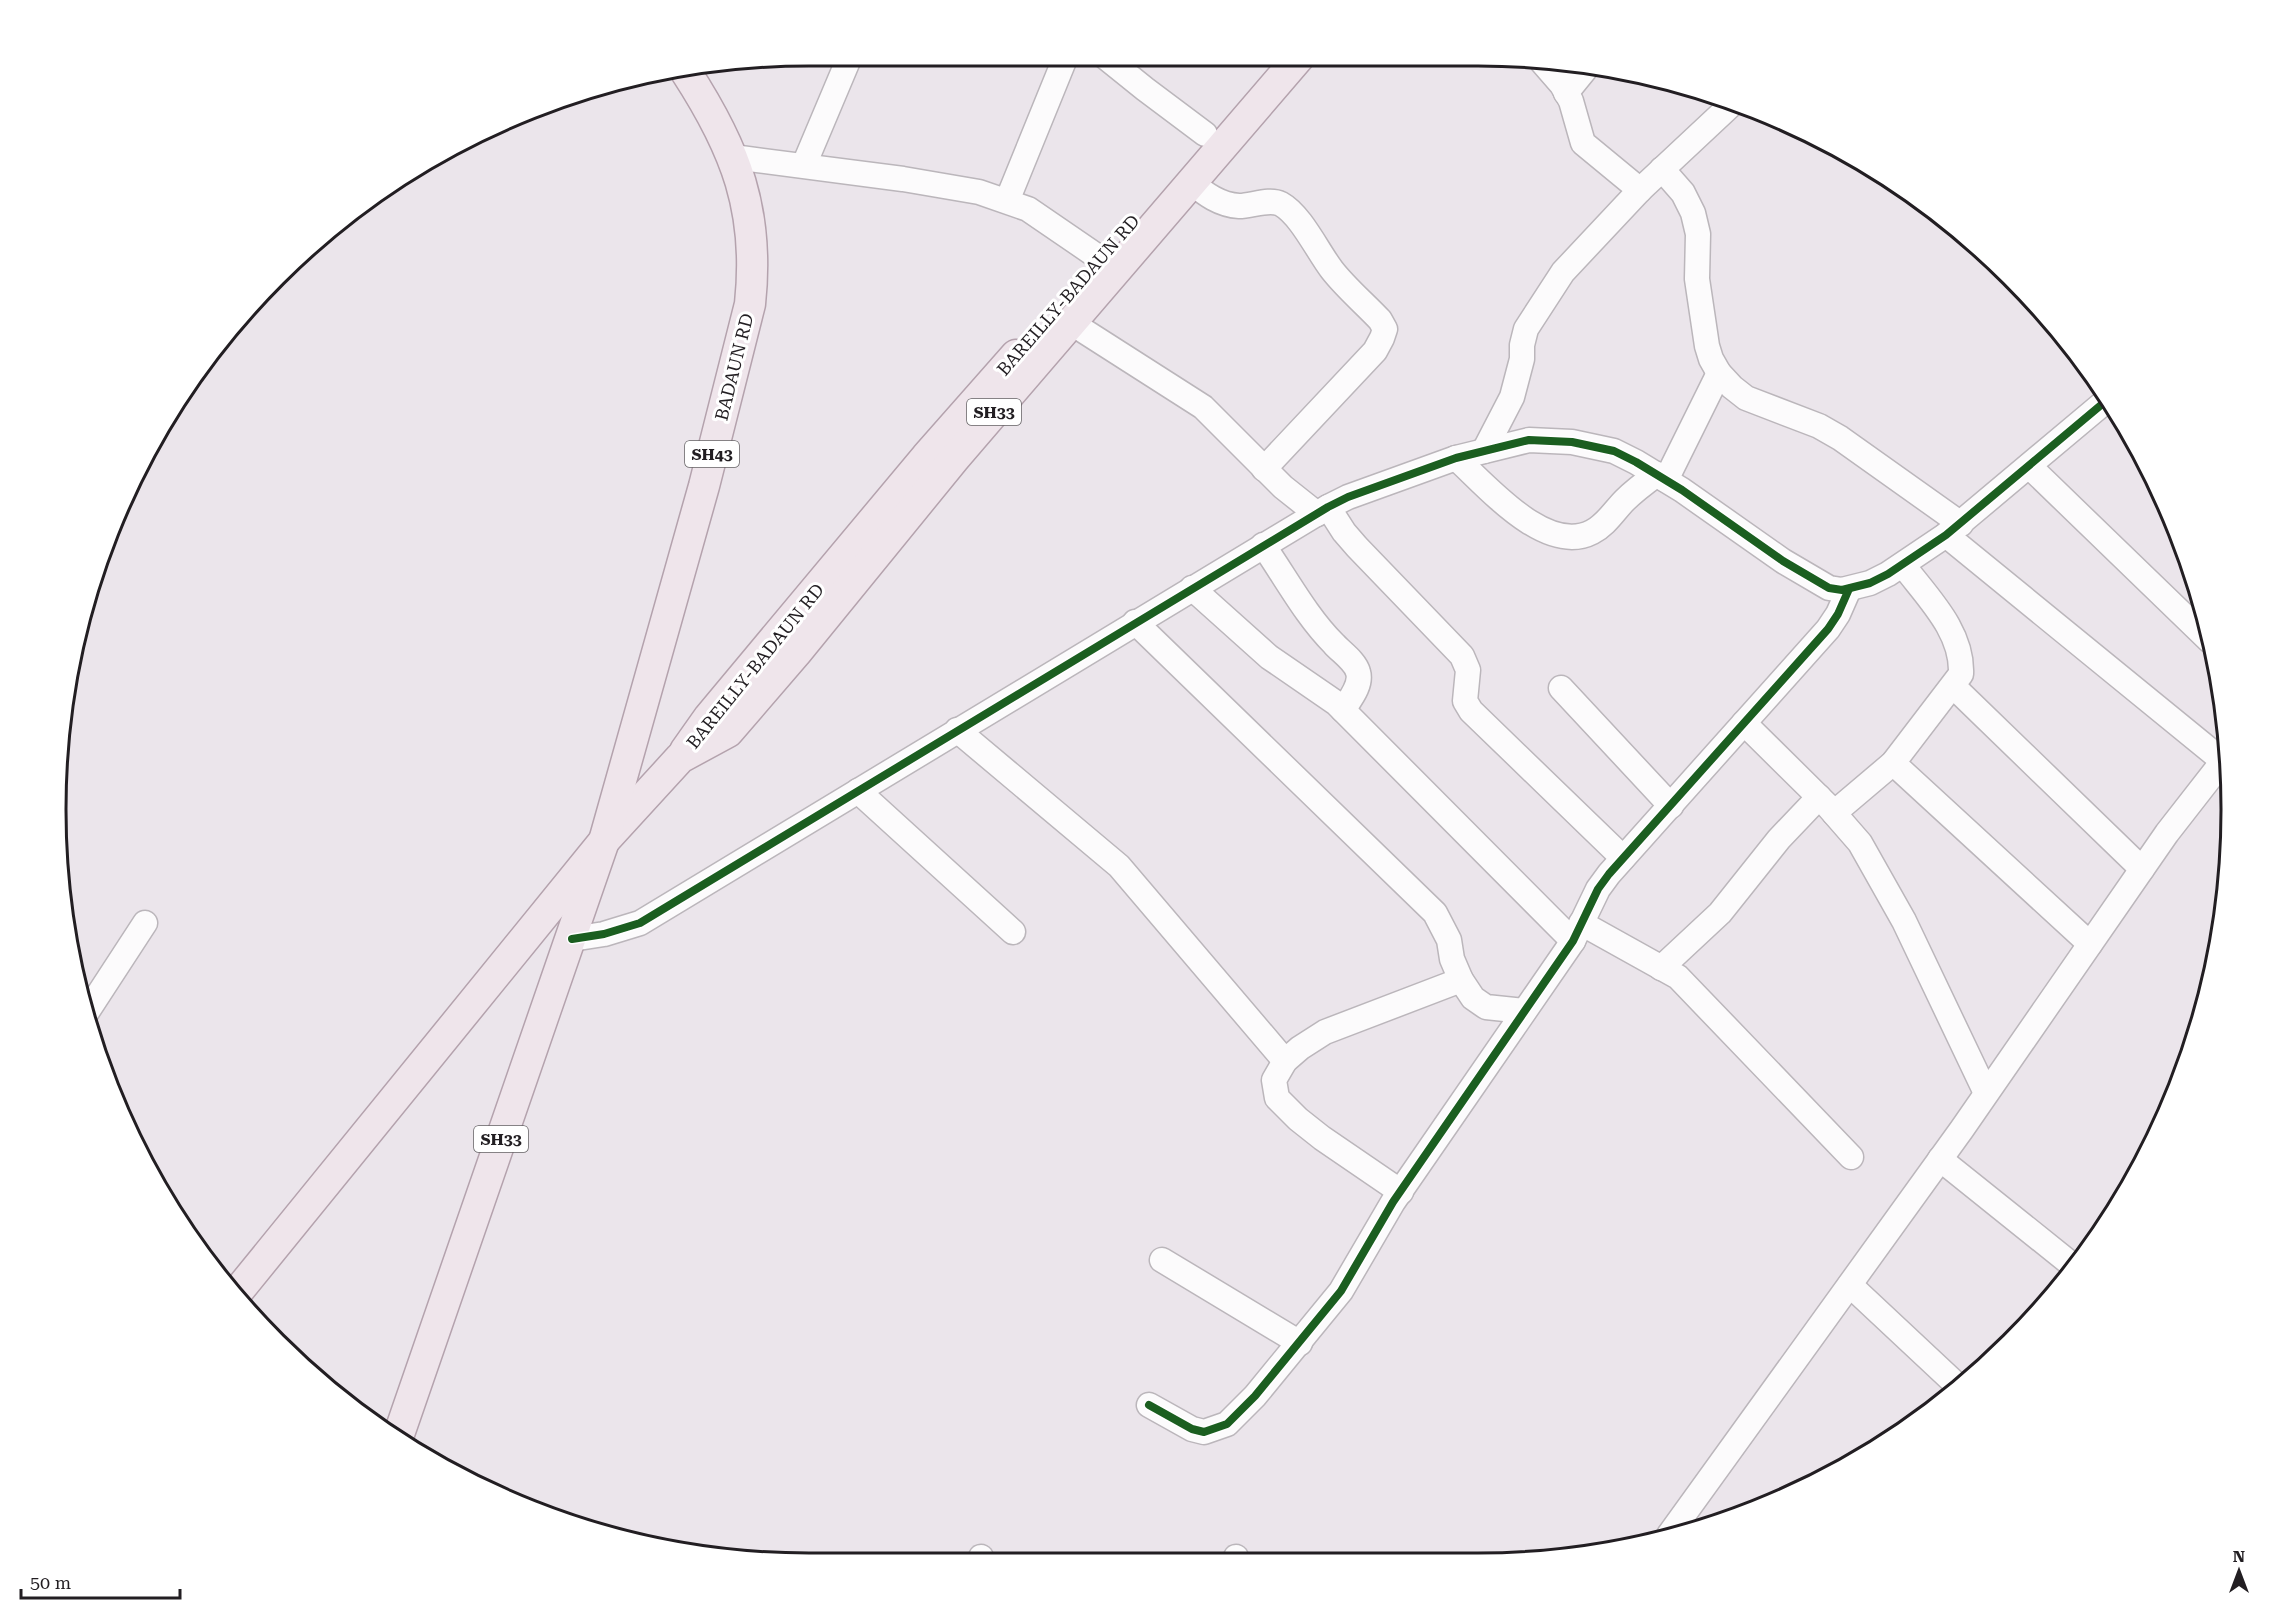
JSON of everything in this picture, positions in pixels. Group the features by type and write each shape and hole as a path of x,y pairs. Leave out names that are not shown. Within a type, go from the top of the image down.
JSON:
{"main road":[{"name":"BAREILLY-BADAUN RD","path":"680,759 709,717 926,457 1101,259 1205,134 1267,66"},
{"name":"SH33","path":"241,1288 604,841 680,759 728,732 796,653 954,459 1291,66"},
{"name":"BADAUN RD","path":"604,841 704,486 750,304 753,273 750,220 745,194 733,157 720,129 688,76"},
{"name":"SH33","path":"400,1431 604,841"}],"street":[{"path":"804,165 846,66"},
{"path":"1007,201 1062,66"},
{"path":"1116,66 1205,134"},
{"path":"1548,70 1571,101 1583,143 1640,190"},
{"path":"1566,93 1582,73"},
{"path":"1484,451 1512,396 1522,359 1522,345 1526,329 1563,272 1640,190 1727,109"},
{"path":"733,157 804,165 979,192 1007,201 1043,218 1101,259"},
{"path":"1662,169 1683,193 1693,213 1698,234 1697,279 1707,346 1719,373 1732,387 1746,398 1819,426 1840,438 2218,753"},
{"path":"1191,182 1218,202 1239,206 1271,202 1280,204 1303,228 1333,272 1380,320 1385,329 1375,351 1358,371 1264,469"},
{"path":"1070,322 1203,407 1264,469 1322,510 1462,656 1467,670 1465,701 1471,711 1623,858"},
{"path":"1456,458 1525,520 1556,536 1582,536 1602,525 1631,494 1661,477 1719,373"},
{"path":"572,939 604,934 640,923 1322,510 1356,494 1456,458 1529,440 1572,442 1614,451 1661,477 1792,566 1829,588 1849,589 1870,583 1903,565 1953,530 2101,405"},
{"path":"2029,466 2199,632"},
{"path":"1263,546 1322,630 1359,673 1359,684 1343,710"},
{"path":"1661,968 1720,913 1779,839 1893,763 1961,674 1959,647 1951,630 1903,565"},
{"path":"1192,588 1269,657 1323,693 1343,710 1577,932 1678,977 1851,1157"},
{"path":"1149,1405 1192,1429 1204,1432 1227,1424 1255,1396 1341,1291 1401,1192 1577,932 1598,889 1623,858 1828,629 1838,615 1849,589"},
{"path":"1135,622 1435,913 1449,940 1452,959 1461,980 1473,998 1486,1006 1524,1011"},
{"path":"1953,686 2142,869"},
{"path":"1561,688 1671,806"},
{"path":"1744,723 1827,805 1860,843 1905,921 1986,1093"},
{"path":"957,730 1119,866 1286,1061"},
{"path":"1893,763 2090,944"},
{"path":"1675,1526 1940,1159 2142,869 2219,767"},
{"path":"858,791 1013,932"},
{"path":"92,1005 145,923"},
{"path":"1401,1192 1322,1138 1277,1098 1274,1080 1286,1061 1300,1048 1325,1032 1461,980"},
{"path":"1940,1159 2068,1261"},
{"path":"1162,1260 1300,1343"},
{"path":"1850,1285 1952,1381"}],"cycle path":[{"path":"572,939 604,934 640,923 1328,507 1348,497 1456,458 1529,440 1572,442 1614,451 1682,490 1783,561 1829,588 1842,590 1870,583 1888,574 1946,535 2101,405"},
{"path":"1149,1405 1192,1429 1204,1432 1227,1424 1255,1396 1341,1291 1393,1202 1573,941 1598,889 1609,874 1828,629 1838,614 1849,589"}]}
